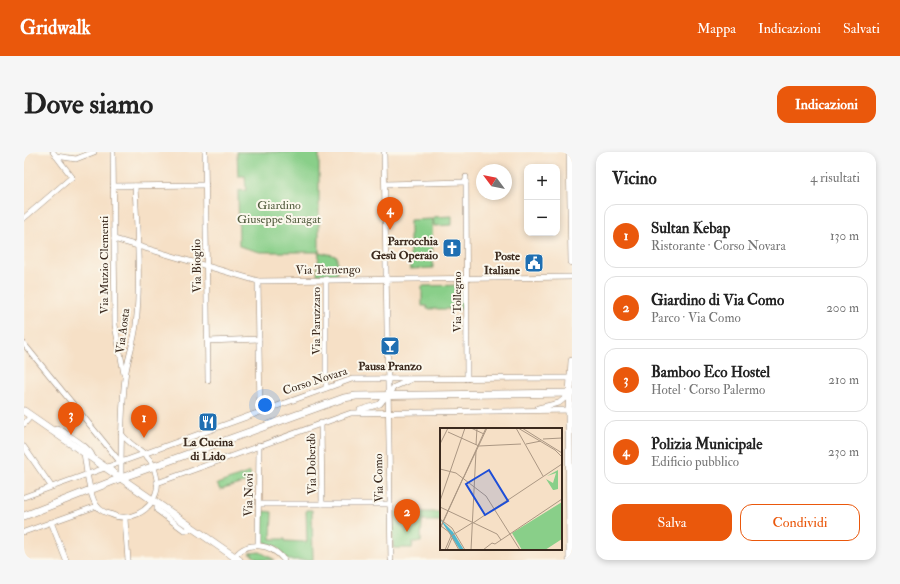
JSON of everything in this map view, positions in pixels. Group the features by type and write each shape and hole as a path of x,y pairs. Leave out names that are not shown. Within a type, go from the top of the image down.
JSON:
{"main road":[{"path":"570,152 572,262"},
{"path":"570,560 570,410 572,361"},
{"name":"Corso Novara","path":"24,516 121,478 344,398 571,393"},
{"path":"24,411 235,559"}],"street":[{"path":"54,154 76,159 94,152"},
{"name":"Via Muzio Clementi","path":"113,152 114,325 125,377"},
{"name":"Via Bioglio","path":"205,152 208,267 208,380"},
{"name":"Via Como","path":"384,152 391,560"},
{"path":"24,218 72,177 54,154"},
{"name":"Via Tollegno","path":"385,184 466,180 467,379"},
{"path":"113,186 206,185"},
{"name":"Via Aosta","path":"121,478 121,432 125,377 133,347 136,324 138,247 135,186"},
{"name":"Via Ternengo","path":"114,239 258,281 572,277"},
{"name":"Via Paruzzaro","path":"326,279 326,388"},
{"path":"258,281 260,412"},
{"path":"208,341 259,339"},
{"path":"24,344 121,463"},
{"name":"Corso Novara","path":"24,497 352,379 572,378"},
{"path":"157,483 321,423 376,406 394,387 413,379"},
{"path":"530,410 559,403 571,393"},
{"path":"352,413 570,410"},
{"path":"24,424 31,416"},
{"name":"Via Doberdò","path":"321,423 322,504"},
{"path":"53,431 56,429 61,430 93,453 93,459"},
{"path":"84,453 91,490 97,506 111,515 125,519 144,510 155,502 157,483 154,467 146,453 128,442 121,432"},
{"name":"Via Novi","path":"258,546 259,445"},
{"path":"24,447 52,486"},
{"path":"259,504 389,504"},
{"path":"24,532 97,506"},
{"path":"125,519 128,560"},
{"path":"51,522 66,560"},
{"path":"235,559 245,549 258,546 274,550 284,560"}],"green space":[{"name":"Giardino Giuseppe Saragat","path":"237,152 319,152 319,252 260,252 239,246 238,191 246,190 245,176 238,176"},
{"path":"452,216 452,225 434,226 433,217"},
{"path":"432,219 433,268 410,269 410,220"},
{"path":"319,252 337,256 337,275 317,275"},
{"path":"462,285 462,309 427,309 427,306 422,306 422,286"},
{"path":"250,472 251,481 220,490 217,484"},
{"path":"306,510 312,510 313,560 288,560 277,547 262,541 262,511 272,512 271,539 307,542"},
{"path":"393,512 440,512 440,521 422,521 421,542 413,542 412,548 393,548"},
{"path":"260,552 275,560 259,560 249,553"}],"place":[{"name":"Polizia Municipale","path":"390,230"},
{"name":"Parrocchia Gesù Operaio","path":"452,248"},
{"name":"Poste Italiane","path":"534,263"},
{"name":"Pausa Pranzo","path":"390,346"},
{"name":"La Cucina di Lido","path":"208,422"},
{"name":"Bamboo Eco Hostel","path":"71,435"},
{"name":"Sultan Kebap","path":"144,438"},
{"name":"Giardino di Via Como","path":"407,532"}]}
